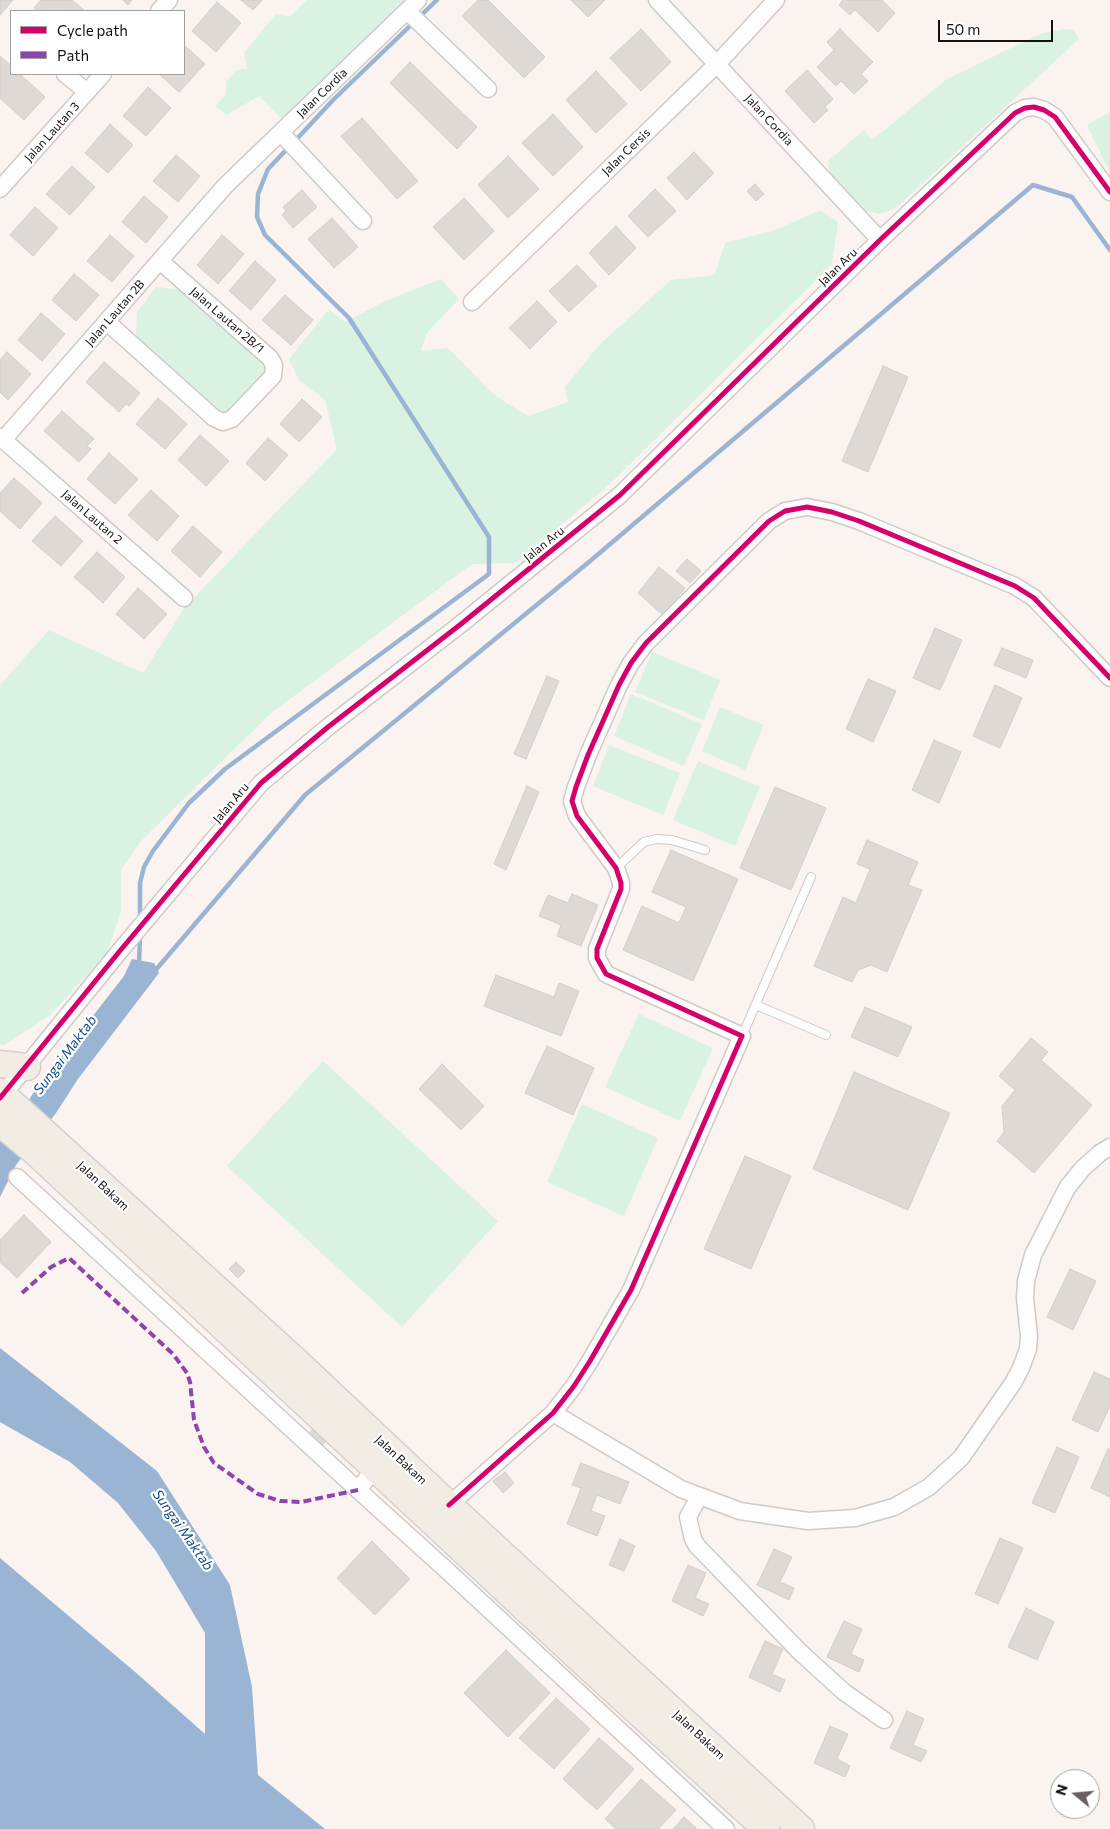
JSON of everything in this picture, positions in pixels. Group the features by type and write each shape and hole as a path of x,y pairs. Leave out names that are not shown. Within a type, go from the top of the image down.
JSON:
{"main road":[{"path":"0,1064 27,1067"},
{"name":"Jalan Bakam","path":"3,1107 399,1489 450,1555 766,1829"},
{"name":"Jalan Bakam","path":"41,1142 297,1362 449,1505 801,1829"},
{"path":"399,1489 413,1492 437,1506 449,1505"}],"street":[{"path":"160,10 169,0"},
{"name":"Jalan Cordia","path":"657,0 880,240"},
{"name":"Jalan Cersis","path":"472,302 717,64 776,0"},
{"path":"412,9 433,36 488,89"},
{"name":"Jalan Cordia","path":"225,186 288,141 412,9"},
{"path":"66,75 87,92"},
{"name":"Jalan Lautan 3","path":"0,189 103,75"},
{"name":"Jalan Aru","path":"3,1107 27,1067 149,915 261,783 328,727 461,624 620,495 880,240 1015,113 1025,108 1034,107 1044,110 1055,117 1110,192"},
{"path":"288,141 363,221"},
{"name":"Jalan Lautan 2B","path":"2,438 107,322 225,186"},
{"name":"Jalan Lautan 2B/1","path":"107,322 214,418 223,422 232,420 273,376 274,365 270,358 160,261"},
{"name":"Jalan Lautan 2","path":"2,438 184,598"},
{"path":"449,1505 553,1413 590,1361 631,1290 742,1036 606,974 597,958 597,949 621,889 616,868 577,816 572,802 588,754 630,663 646,643 769,520 786,511 807,507 832,512 858,521 1015,586 1034,598 1110,678"},
{"path":"553,1413 655,1474 699,1496 740,1511 808,1521 855,1518 894,1507 929,1487 961,1458 1013,1383 1022,1368 1028,1349 1029,1336 1025,1298 1026,1281 1033,1255 1067,1188 1083,1168 1110,1147"},
{"path":"17,1177 358,1490 450,1555 726,1829"},
{"path":"358,1490 376,1467"},
{"path":"699,1496 688,1517 693,1539 697,1546 800,1652 844,1692 884,1720"}],"lane":[{"path":"616,868 644,842 656,838 672,840 705,850"},
{"path":"742,1036 810,877"},
{"path":"756,1005 826,1035"}],"green space":[{"path":"307,0 404,0 293,109 281,118 259,96 227,115 215,106 226,94 226,82 236,70 247,69 244,53 276,14 289,17"},
{"path":"1064,29 1074,30 1079,39 895,209 879,214 863,210 829,171 828,161 864,130 872,140 947,79 1040,34"},
{"path":"1110,112 1110,173 1087,125"},
{"path":"821,210 838,222 832,264 611,483 516,563 472,564 271,713 143,839 121,869 121,912 106,955 49,1016 3,1046 0,1043 0,685 49,630 143,673 185,607 337,449 325,400 299,380 289,359 329,309 345,322 385,301 441,279 459,299 426,334 421,351 448,348 494,395 528,416 568,402 565,387 599,345 671,280 715,275 725,243 775,230"},
{"path":"156,287 186,290 264,358 268,373 231,415 215,413 136,338 137,312"},
{"path":"652,652 720,680 704,720 635,692"},
{"path":"631,694 702,724 684,766 614,736"},
{"path":"720,707 764,725 745,770 702,751"},
{"path":"609,745 680,773 663,815 593,786"},
{"path":"698,761 760,787 735,846 673,820"},
{"path":"639,1014 713,1048 680,1121 605,1087"},
{"path":"323,1061 498,1221 402,1327 227,1166"},
{"path":"582,1104 658,1138 624,1216 547,1182"}],"water":[{"name":"Sungai Maktab","path":"132,959 154,963 159,973 78,1079 56,1113 16,1165 0,1197 0,1141 39,1085 124,976"},
{"name":"Sungai Maktab","path":"0,1348 157,1471 230,1585 252,1687 258,1775 325,1829 0,1829 0,1558 134,1671 205,1734 205,1633 156,1551 118,1503 70,1462 0,1422"}],"building":[{"path":"0,0 13,0 0,15"},
{"path":"41,0 72,0 84,10 37,10 34,8"},
{"path":"123,0 132,0 128,5"},
{"path":"241,0 262,0 253,10"},
{"path":"478,0 488,0 545,57 524,78 462,16"},
{"path":"571,0 605,0 588,17"},
{"path":"843,0 882,0 895,13 878,32 855,10 850,15 839,5"},
{"path":"217,2 241,23 216,52 192,31"},
{"path":"641,29 671,62 641,91 610,58"},
{"path":"840,29 873,62 861,74 868,81 854,94 841,81 836,86 817,67 834,50 827,42"},
{"path":"185,46 205,64 179,92 160,75 185,75"},
{"path":"0,56 10,65 10,75 21,75 45,97 24,120 0,98"},
{"path":"410,62 477,127 457,149 390,83"},
{"path":"807,70 833,99 825,107 828,110 814,123 785,91"},
{"path":"596,71 627,104 596,133 566,100"},
{"path":"148,87 171,108 146,136 123,116"},
{"path":"553,114 583,147 553,176 522,143"},
{"path":"362,118 418,181 397,199 341,136"},
{"path":"110,124 133,145 108,173 85,153"},
{"path":"694,152 714,173 687,200 667,178"},
{"path":"176,155 200,176 178,202 153,181"},
{"path":"508,156 539,189 508,218 478,185"},
{"path":"72,166 95,187 70,215 46,194"},
{"path":"755,184 764,194 756,201 747,191"},
{"path":"655,189 676,211 648,237 628,216"},
{"path":"302,190 317,207 293,228 282,215 286,211 283,207"},
{"path":"144,196 168,217 146,243 122,222"},
{"path":"464,198 494,231 464,260 433,227"},
{"path":"35,207 58,228 33,256 10,235"},
{"path":"332,218 358,247 334,268 308,239"},
{"path":"616,226 636,248 609,275 589,253"},
{"path":"110,235 134,256 112,282 87,261"},
{"path":"222,235 244,254 218,284 197,265"},
{"path":"255,261 276,280 251,310 229,291"},
{"path":"577,265 597,286 569,312 549,291"},
{"path":"74,274 99,295 76,321 52,300"},
{"path":"285,295 313,320 291,345 262,320"},
{"path":"537,301 557,322 530,349 509,328"},
{"path":"41,313 65,334 42,361 18,340"},
{"path":"7,352 31,374 8,400 0,392 0,360"},
{"path":"104,362 140,393 129,406 126,404 119,412 86,382"},
{"path":"883,366 908,377 868,472 842,461"},
{"path":"158,398 187,424 165,449 136,424"},
{"path":"302,399 322,417 299,442 280,424"},
{"path":"62,411 94,439 87,446 91,449 79,462 44,431"},
{"path":"200,435 229,461 206,486 178,460"},
{"path":"268,438 288,455 265,481 246,463"},
{"path":"109,453 138,479 115,504 87,479"},
{"path":"14,478 42,503 20,529 0,511 0,493"},
{"path":"151,490 179,516 157,541 128,515"},
{"path":"55,516 83,541 61,566 32,541"},
{"path":"193,526 222,552 200,577 171,551"},
{"path":"97,552 125,577 103,603 74,577"},
{"path":"687,559 701,571 690,583 676,571"},
{"path":"659,567 685,588 663,615 638,593"},
{"path":"138,588 167,614 144,639 116,614"},
{"path":"935,628 962,640 940,690 913,678"},
{"path":"1002,648 1033,660 1026,678 994,665"},
{"path":"547,676 559,681 526,759 514,754"},
{"path":"868,679 896,691 873,742 846,729"},
{"path":"995,685 1022,698 1000,748 973,736"},
{"path":"934,740 961,752 939,803 912,790"},
{"path":"527,786 539,792 506,870 494,864"},
{"path":"775,787 826,808 791,890 740,868"},
{"path":"867,840 918,862 908,885 922,890 887,972 871,965 858,970 852,982 814,966 843,897 856,903 870,869 857,864"},
{"path":"671,850 738,879 693,981 623,950 642,906 679,923 686,907 652,892"},
{"path":"572,894 598,905 581,946 557,936 561,925 539,916 548,895 568,903"},
{"path":"496,975 554,997 559,983 579,991 561,1036 484,1006"},
{"path":"865,1007 912,1027 898,1057 851,1037"},
{"path":"1031,1038 1048,1052 1041,1060 1092,1105 1034,1173 997,1141 1004,1132 1002,1106 1015,1090 999,1076"},
{"path":"547,1046 594,1068 573,1115 525,1093"},
{"path":"442,1064 484,1106 461,1130 419,1089"},
{"path":"854,1072 950,1113 908,1210 813,1169"},
{"path":"745,1156 791,1176 751,1269 704,1249"},
{"path":"24,1215 51,1242 17,1278 0,1262 0,1240"},
{"path":"236,1262 245,1271 238,1278 229,1269"},
{"path":"1070,1269 1096,1281 1073,1330 1047,1317"},
{"path":"1094,1372 1110,1379 1110,1406 1098,1432 1072,1420"},
{"path":"314,1428 327,1440 321,1446 309,1434"},
{"path":"1057,1447 1079,1457 1055,1513 1032,1503"},
{"path":"1108,1449 1110,1450 1110,1497 1091,1488"},
{"path":"581,1463 629,1482 620,1504 597,1495 591,1511 605,1516 597,1536 567,1524 581,1488 572,1485"},
{"path":"505,1472 514,1483 503,1493 493,1481"},
{"path":"1000,1538 1023,1548 998,1604 975,1594"},
{"path":"620,1539 635,1546 624,1571 609,1565"},
{"path":"372,1541 410,1579 375,1615 337,1578"},
{"path":"774,1549 792,1557 780,1582 794,1588 789,1600 757,1585"},
{"path":"688,1565 706,1573 695,1598 709,1604 703,1616 672,1601"},
{"path":"1026,1608 1054,1622 1037,1660 1008,1647"},
{"path":"844,1621 862,1629 851,1654 864,1660 859,1672 827,1657"},
{"path":"765,1641 783,1649 772,1674 785,1680 780,1692 749,1677"},
{"path":"506,1650 550,1693 508,1737 464,1693"},
{"path":"556,1698 590,1729 554,1769 519,1738"},
{"path":"907,1711 924,1719 913,1745 927,1751 921,1762 890,1748"},
{"path":"830,1726 848,1734 837,1759 850,1766 845,1777 814,1763"},
{"path":"599,1738 634,1769 597,1810 563,1779"},
{"path":"641,1779 676,1810 658,1829 616,1829 605,1819"},
{"path":"684,1817 697,1829 673,1829"}],"waterway":[{"path":"294,142 333,100 437,0"},
{"path":"140,919 140,883 144,867 153,851 189,803 225,769 489,574 489,537 349,318 265,235 257,217 258,194 268,169 289,147"},
{"path":"154,972 305,795 589,562 1033,185 1072,197 1110,250"},
{"path":"139,966 140,934"}],"marked path":[{"path":"22,1293 51,1267 69,1258 173,1354 187,1373 190,1382 194,1420 204,1447 214,1463 258,1494 280,1501 301,1502 358,1490"}],"cycle path":[{"path":"0,1098 119,952 261,783 328,727 461,624 620,495 880,240 1015,113 1025,108 1034,107 1044,110 1055,117 1110,192"},
{"path":"449,1505 553,1413 590,1361 631,1290 742,1036 606,974 597,958 597,949 621,889 621,883 616,868 577,816 572,801 588,755 619,685 631,663 646,643 769,521 785,511 807,507 832,512 859,521 1015,586 1034,598 1110,678"}]}
